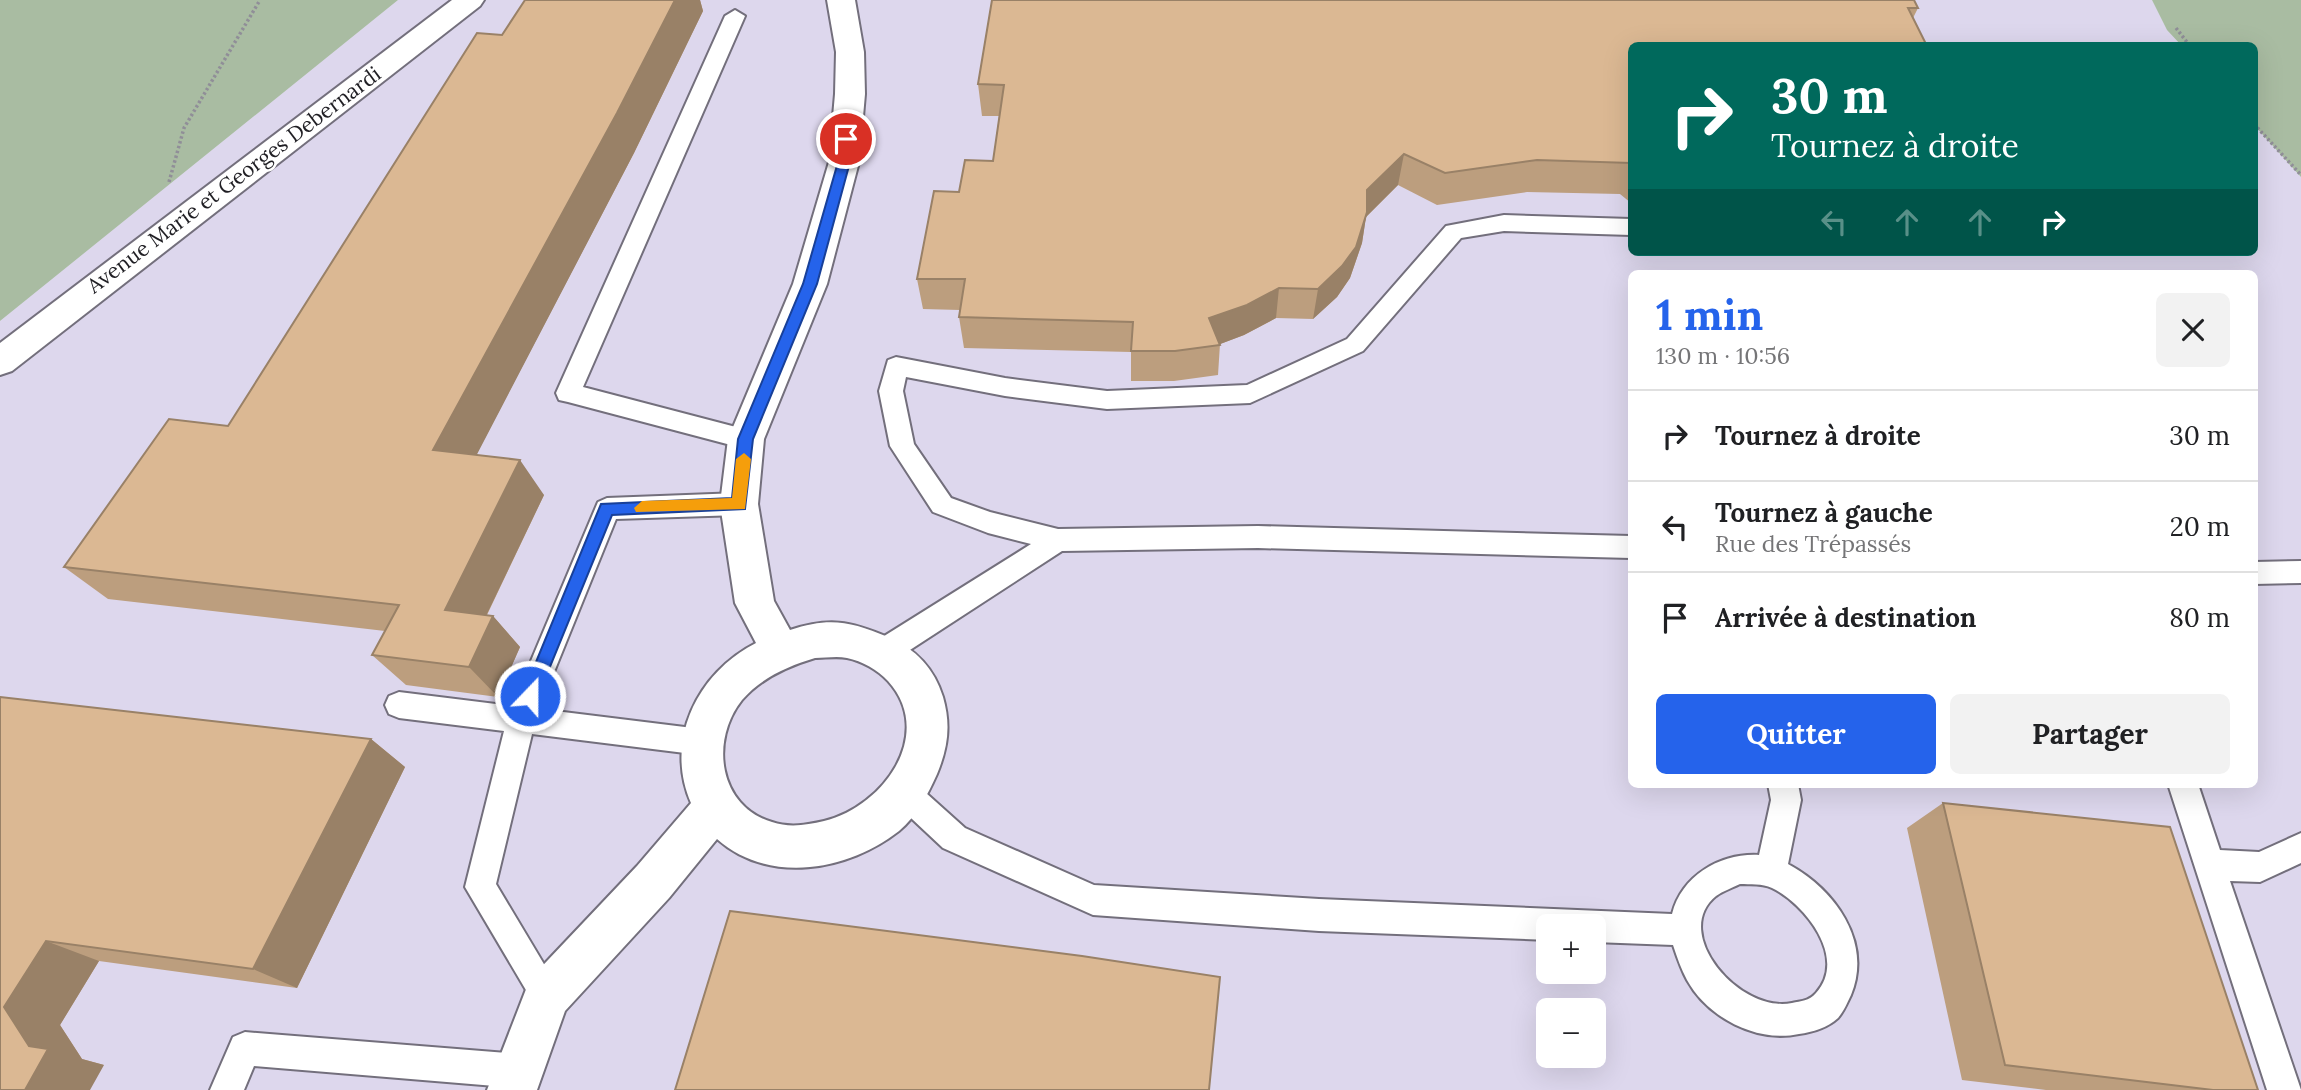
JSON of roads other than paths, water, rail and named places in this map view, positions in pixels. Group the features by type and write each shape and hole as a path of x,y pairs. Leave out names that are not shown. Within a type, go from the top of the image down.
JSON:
{"street":[{"name":"Avenue Marie et Georges Debernardi","path":"0,362 470,0"},
{"path":"779,650 755,603 739,504 746,439 810,284 844,162 850,94 850,52 841,0"},
{"path":"816,640 851,640 883,652 908,671 924,697 930,729 924,762 906,794 873,825 830,845 785,847 745,835 715,808 702,777 701,742 711,714 728,688 752,665 779,650 816,640"},
{"path":"516,1081 547,996 653,882 715,808"}],"lane":[{"path":"735,16 568,393 746,439"},
{"path":"1628,227 1504,223 1454,231 1355,345 1250,394 1107,400 1005,387 896,366 891,391 902,446 942,505 988,522 1058,540 1258,537 1628,547"},
{"path":"547,996 480,887 521,719 607,509 739,504"},
{"path":"883,652 1058,540"},
{"path":"2258,573 2301,572"},
{"path":"399,705 701,742"},
{"path":"1771,872 1786,800 1784,788"},
{"path":"2184,788 2284,1090"},
{"path":"906,794 954,838 1093,900 1320,915 1536,924"},
{"path":"2209,865 2260,867 2301,848"},
{"path":"1738,869 1771,872 1811,898 1830,920 1841,945 1843,972 1836,995 1820,1012 1798,1022 1773,1022 1747,1014 1723,999 1703,978 1690,954 1685,930 1688,907 1698,888 1716,875 1738,869"},
{"path":"1606,927 1685,930"},
{"path":"227,1090 245,1049 516,1081"}]}
